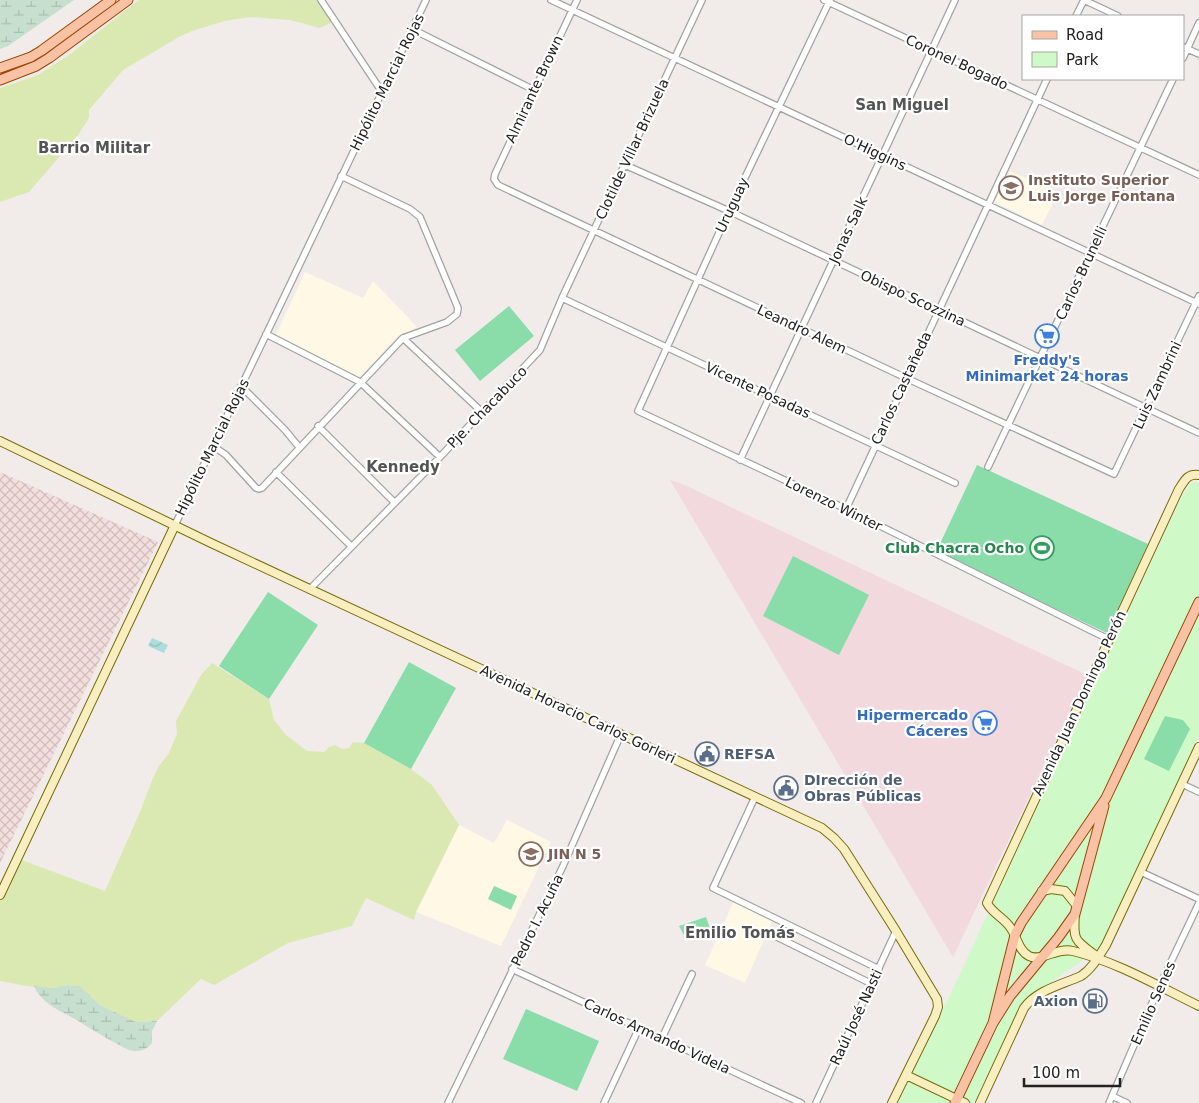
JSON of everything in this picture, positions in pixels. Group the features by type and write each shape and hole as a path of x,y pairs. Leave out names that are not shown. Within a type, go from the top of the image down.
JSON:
{"main road":[{"path":"0,68 31,57 41,51 111,0"},
{"path":"0,80 36,66 49,58 128,0"},
{"name":"Avenida Horacio Carlos Gorleri","path":"0,441 310,589 822,828 844,849 936,999 938,1007 935,1016 906,1076"},
{"name":"Avenida Juan Domingo Perón","path":"1015,935 987,903 1179,488 1187,476 1199,475"},
{"name":"Hipólito Marcial Rojas","path":"0,895 175,525"},
{"path":"993,1023 1015,935 1042,891 1106,798 1198,603"},
{"path":"980,1103 1028,1002 1040,993 1086,973 1098,958 1199,747"},
{"path":"1098,958 1080,944 1075,938 1073,931 1076,910 1106,798"},
{"path":"1042,891 1051,889 1065,891 1076,910"},
{"path":"892,1103 906,1076 959,1102 993,1023 1010,996 1043,956 1076,910"},
{"path":"1015,935 1023,952 1034,957 1067,950 1098,958 1199,1006"}],"street":[{"path":"321,0 382,92"},
{"name":"Hipólito Marcial Rojas","path":"175,525 426,0"},
{"name":"O'Higgins","path":"552,0 1197,304"},
{"name":"Almirante Brown","path":"494,179 577,0"},
{"name":"Clotilde Villar Brizuela","path":"562,298 702,0"},
{"name":"Jonas Salk","path":"740,460 955,0"},
{"path":"1076,15 1084,0 1116,15"},
{"name":"Coronel Bogado","path":"827,1 1199,175"},
{"name":"Uruguay","path":"638,412 827,1"},
{"path":"1199,23 1185,48 1199,54"},
{"path":"412,29 534,90"},
{"name":"Carlos Castañeda","path":"846,509 1047,80"},
{"name":"Carlos Brunelli","path":"988,467 1173,80"},
{"name":"Obispo Scozzina","path":"625,165 729,211 1199,433"},
{"path":"213,446 226,455 259,489 403,338 447,322 457,314 458,308 420,217 410,209 341,176"},
{"name":"Leandro Alem","path":"494,179 498,186 1114,474"},
{"name":"Luis Zambrini","path":"1114,474 1197,304 1199,296"},
{"name":"Vicente Posadas","path":"562,298 955,483"},
{"name":"Pje. Chacabuco","path":"310,589 533,360 540,350 562,298"},
{"path":"266,334 360,382 440,457"},
{"path":"403,338 482,412"},
{"path":"241,386 285,430 299,448"},
{"name":"Lorenzo Winter","path":"638,412 846,509 1110,640"},
{"path":"318,426 395,503"},
{"path":"276,472 351,546"},
{"name":"Pedro I. Acuña","path":"448,1103 563,866 621,734"},
{"path":"1182,784 1199,792"},
{"path":"755,797 713,888 879,969"},
{"path":"1140,872 1199,901"},
{"name":"Emilio Senes","path":"1109,1103 1159,987 1199,901"},
{"name":"Raúl José Nasti","path":"816,1103 896,931"},
{"path":"771,934 872,984"},
{"name":"Carlos Armando Videla","path":"512,969 801,1103"},
{"path":"662,1038 692,974"},
{"path":"614,1103 605,1101 638,1028"},
{"path":"1112,1096 1127,1103"}],"shaded area":[{"path":"1010,171 1058,193 1042,225 994,202"},
{"path":"305,272 363,298 373,281 417,327 398,336 359,378 335,367 275,337"},
{"path":"0,472 158,542 0,863"},
{"path":"670,480 680,483 1087,675 953,957"},
{"path":"507,820 551,842 501,946 416,912 459,825 494,843"},
{"path":"735,902 773,919 745,983 705,965"}],"green space":[{"path":"0,0 74,0 8,46 0,49"},
{"path":"139,0 321,0 335,21 320,28 290,20 250,17 225,21 179,37 123,70 89,110 89,118 78,135 29,192 0,202 0,88 41,73 69,55"},
{"path":"509,306 534,336 480,381 455,350"},
{"name":"Club Chacra Ocho","path":"977,465 1148,544 1107,633 936,552"},
{"path":"1199,482 1199,736 1098,950 1023,1001 974,1103 898,1103 1181,498 1191,483"},
{"path":"793,556 869,595 839,655 763,616"},
{"path":"268,592 318,625 269,699 219,666"},
{"path":"409,662 456,688 411,769 364,743"},
{"path":"212,663 269,699 274,720 286,735 307,751 324,752 329,747 335,745 342,749 349,748 353,742 364,743 411,769 432,785 459,825 416,912 414,920 366,898 352,926 288,943 214,985 201,979 157,1021 136,1022 100,1005 81,987 68,985 54,988 27,986 0,981 0,897 19,859 105,891 153,778 169,753 177,734 176,721 201,675"},
{"path":"1165,716 1183,720 1190,729 1169,771 1144,759"},
{"path":"494,886 517,896 511,910 488,899"},
{"path":"706,917 711,931 686,939 679,926"},
{"path":"68,985 81,987 100,1005 136,1022 157,1021 152,1031 152,1043 142,1050 129,1050 51,1006 41,997 34,986 54,988"},
{"path":"526,1009 599,1041 577,1091 503,1059"}],"water":[{"path":"152,638 168,645 164,653 148,646"}],"place":[{"name":"Instituto Superior Luis Jorge Fontana","path":"1011,188"},
{"name":"Freddy's Minimarket 24 horas","path":"1047,336"},
{"name":"Club Chacra Ocho","path":"1042,548"},
{"name":"Hipermercado Cáceres","path":"985,723"},
{"name":"REFSA","path":"707,754"},
{"name":"DIrección de Obras Públicas","path":"786,788"},
{"name":"JIN N 5","path":"531,854"},
{"name":"Axion","path":"1095,1001"}],"district":[{"name":"San Miguel","path":"902,105"},
{"name":"Barrio Militar","path":"94,148"},
{"name":"Kennedy","path":"403,467"},
{"name":"Emilio Tomás","path":"740,933"}]}
